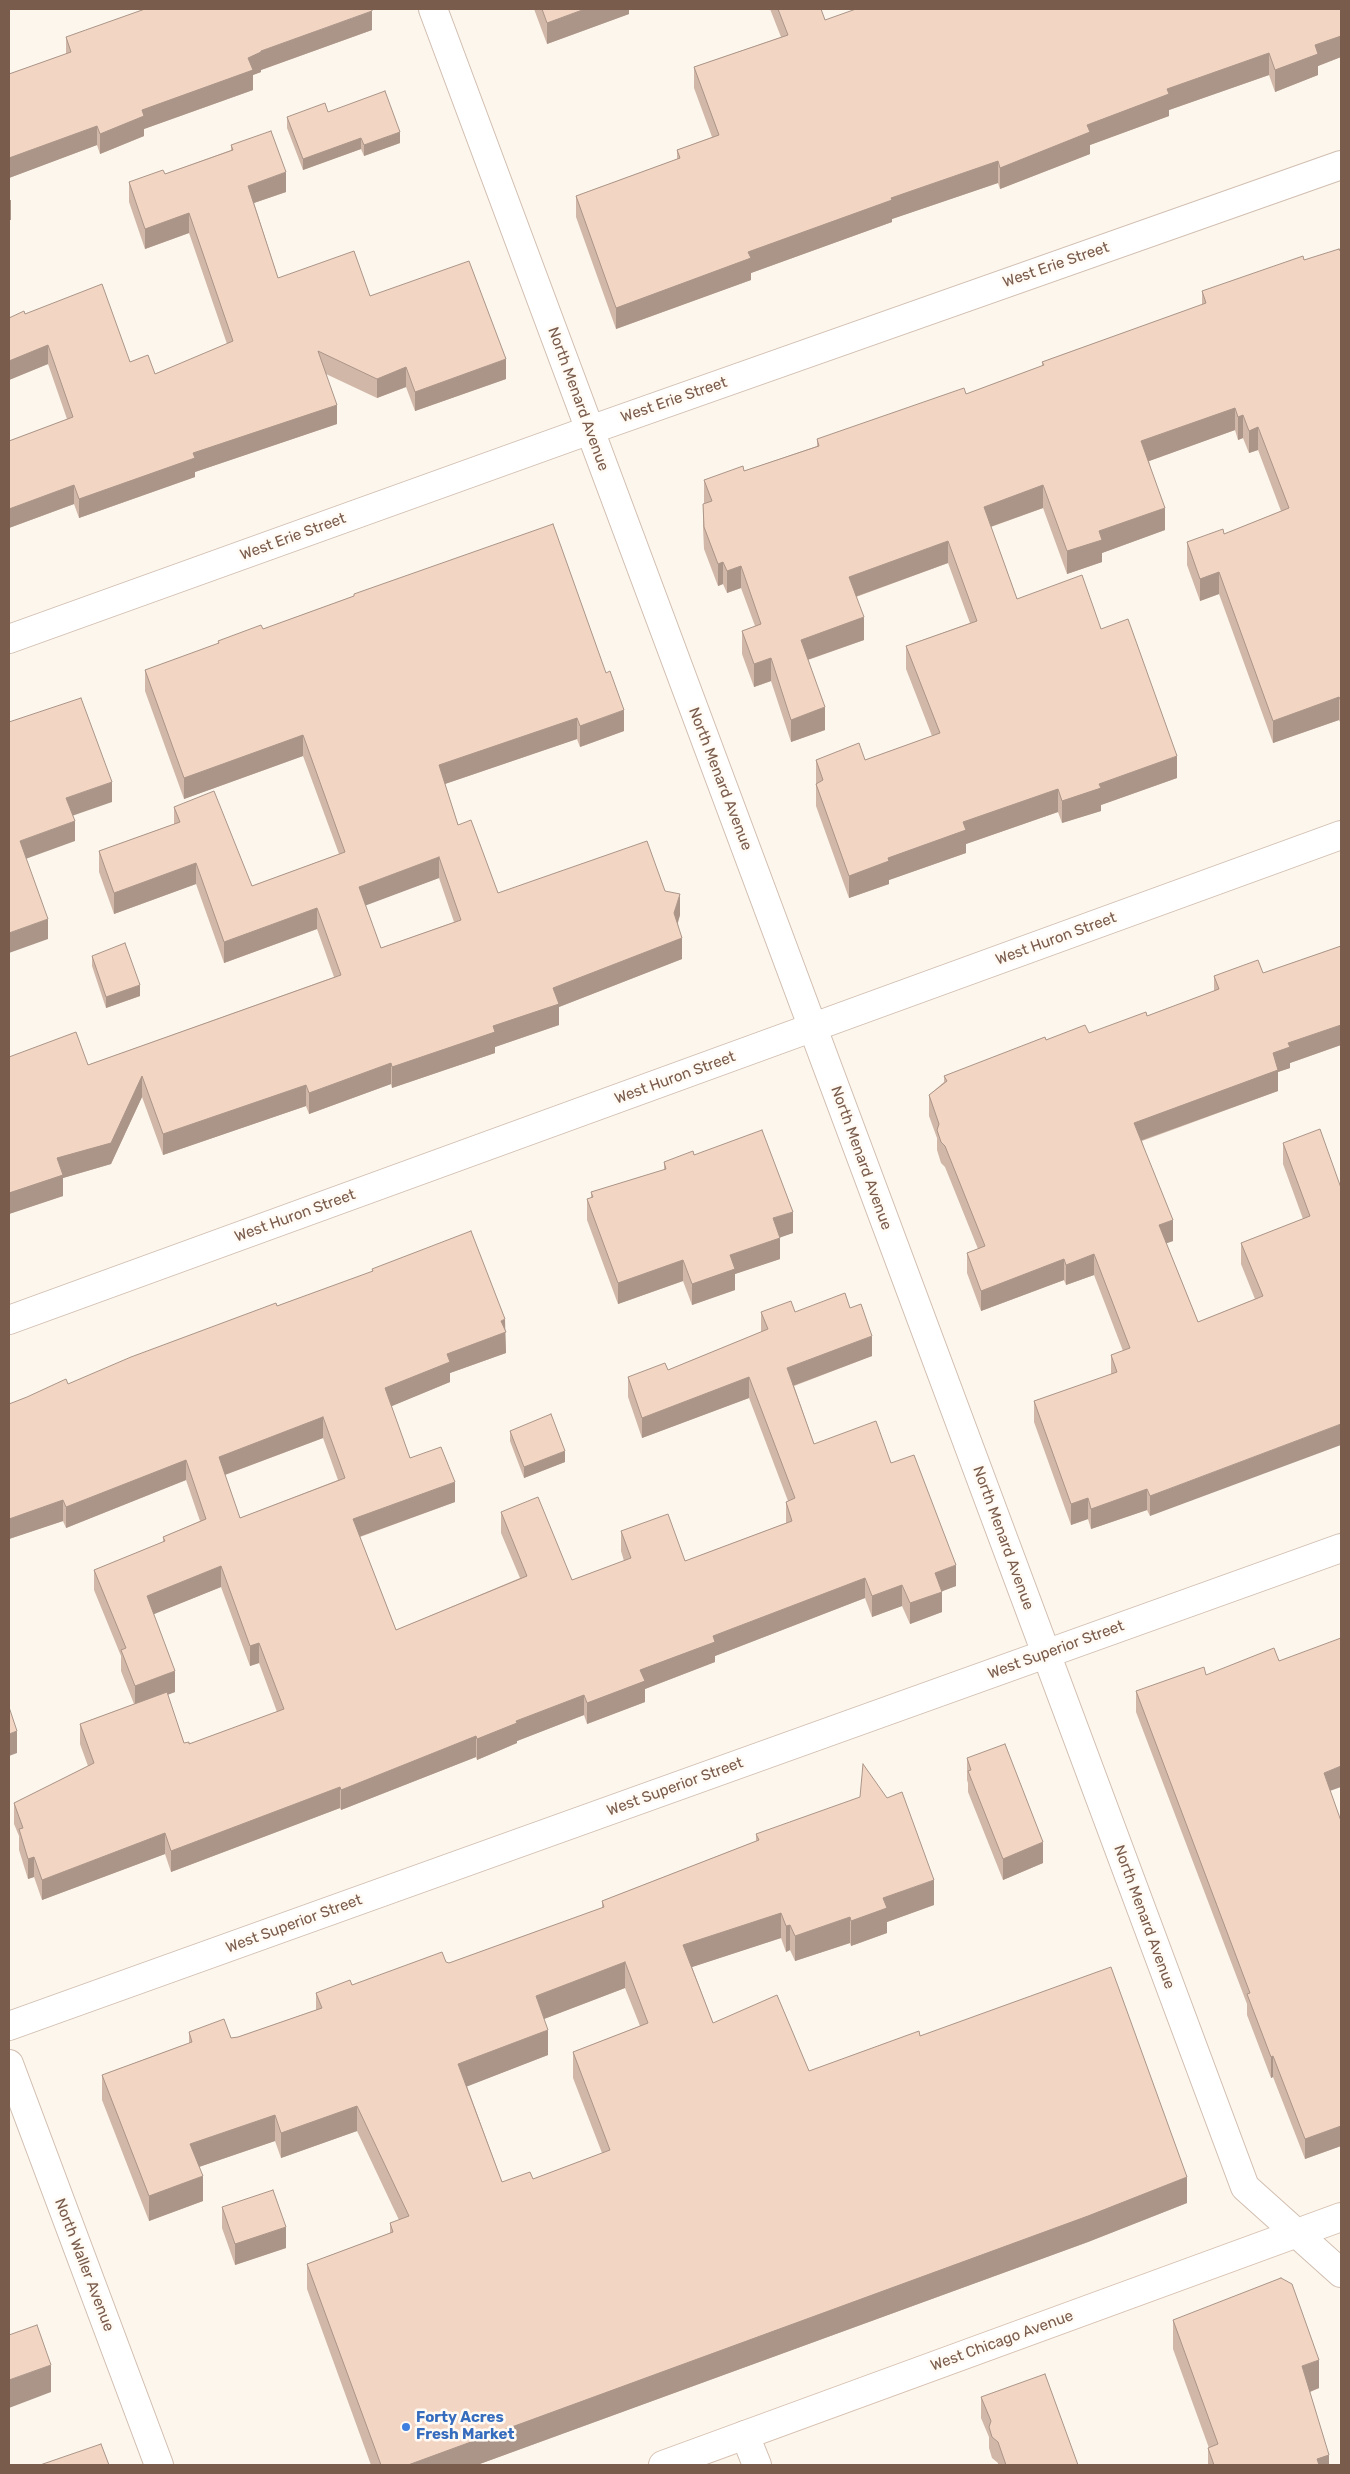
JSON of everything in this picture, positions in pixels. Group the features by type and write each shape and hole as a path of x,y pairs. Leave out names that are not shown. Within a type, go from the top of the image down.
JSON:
{"street":[{"name":"North Menard Avenue","path":"433,9 1244,2187 1341,2273"},
{"name":"West Erie Street","path":"9,640 590,430 1341,165"},
{"name":"West Huron Street","path":"9,1320 1341,835"},
{"name":"West Superior Street","path":"9,2026 1341,1548"},
{"name":"North Waller Avenue","path":"9,2064 160,2465"},
{"name":"West Chicago Avenue","path":"663,2465 1341,2217"},
{"path":"745,2435 757,2465"}],"building":[{"path":"145,9 372,9 372,11 261,51 248,58 253,70 142,110 144,116 100,134 97,126 9,158 9,74 71,52 66,37"},
{"path":"542,9 585,9 547,23"},
{"path":"778,9 821,9 825,20 856,9 1341,9 1341,36 1315,45 1318,54 1275,70 1269,53 1167,89 1169,94 1087,125 1090,132 1000,168 998,161 891,198 892,200 748,252 751,258 616,308 576,196 680,158 677,150 719,135 694,67 788,35"},
{"path":"385,91 400,132 364,145 361,138 303,159 287,117 325,103 328,112"},
{"path":"271,131 286,172 248,186 278,278 354,251 370,296 469,261 506,359 415,392 406,367 377,379 318,351 337,405 193,453 195,458 79,499 74,485 9,509 9,441 73,417 48,345 9,361 9,318 24,311 25,314 102,284 130,362 148,355 155,374 233,341 189,213 145,229 129,182 163,170 165,174 233,150 231,145"},
{"path":"1339,249 1341,251 1341,701 1339,697 1273,721 1219,572 1200,579 1187,542 1223,529 1224,534 1289,508 1258,427 1249,431 1243,415 1238,417 1235,408 1141,441 1165,508 1099,531 1102,540 1067,551 1043,485 984,507 1017,599 1082,575 1101,629 1128,619 1177,756 1099,784 1101,788 1062,801 1058,789 963,822 966,830 888,858 889,861 849,876 816,784 823,780 816,760 859,743 865,760 940,733 906,646 977,621 948,541 849,577 864,617 801,640 825,707 791,720 771,658 754,664 742,631 761,624 741,566 727,571 723,562 718,564 704,527 703,504 712,501 704,480 743,466 744,471 819,446 817,439 964,388 966,394 1044,365 1042,362 1206,303 1202,291 1303,256 1304,260"},
{"path":"553,524 606,673 610,671 624,710 580,726 577,718 439,765 458,825 471,820 498,893 647,841 665,891 680,894 674,913 682,938 553,988 559,1004 493,1026 495,1032 392,1067 391,1063 309,1093 306,1085 163,1134 142,1076 111,1143 57,1158 63,1175 9,1193 9,1057 76,1032 88,1065 341,975 317,908 224,942 196,863 114,893 99,851 180,822 174,807 214,791 252,886 345,852 303,735 184,778 145,670 219,643 218,641 261,625 263,629 354,596 354,594","holes":["439,857 461,920 381,948 359,887"]},
{"path":"81,698 112,782 66,798 75,821 20,841 48,919 9,933 9,722"},
{"path":"125,943 140,985 106,997 92,956"},
{"path":"1341,946 1341,1025 1288,1043 1290,1047 1273,1053 1278,1070 1134,1123 1173,1220 1159,1225 1198,1322 1263,1296 1241,1243 1310,1216 1283,1143 1320,1129 1341,1188 1341,1424 1150,1496 1147,1489 1091,1509 1088,1498 1071,1504 1034,1401 1117,1372 1111,1355 1130,1348 1094,1254 1066,1265 1064,1259 981,1291 967,1253 985,1246 945,1146 941,1142 937,1130 939,1124 929,1095 947,1081 944,1076 1045,1037 1046,1040 1085,1025 1089,1033 1146,1012 1147,1016 1219,989 1214,976 1258,960 1263,973"},
{"path":"762,1130 793,1212 773,1218 780,1238 730,1255 735,1269 692,1284 683,1260 618,1283 587,1199 593,1197 591,1192 666,1169 664,1162 693,1151 694,1155"},
{"path":"471,1231 505,1319 501,1321 506,1332 447,1354 450,1362 385,1388 410,1458 441,1447 455,1482 353,1519 396,1630 527,1576 501,1512 538,1497 572,1580 631,1558 621,1531 668,1514 685,1561 792,1521 786,1502 795,1498 749,1377 642,1418 628,1377 665,1363 668,1370 768,1329 761,1312 791,1301 795,1312 845,1293 850,1308 861,1304 872,1336 787,1368 814,1444 876,1421 891,1463 914,1455 956,1565 935,1573 942,1592 910,1603 902,1585 872,1596 865,1578 713,1636 715,1642 640,1670 645,1681 587,1703 584,1695 516,1721 517,1723 477,1739 476,1736 341,1790 340,1787 171,1851 165,1833 42,1880 34,1857 28,1859 19,1829 23,1828 14,1803 94,1763 80,1724 167,1692 184,1743 189,1742 189,1744 284,1709 259,1643 250,1646 221,1566 147,1596 175,1671 135,1686 121,1650 126,1648 94,1570 165,1541 163,1537 206,1519 186,1460 66,1507 63,1500 9,1519 9,1404 66,1379 68,1384 131,1357 276,1303 277,1306 373,1271 372,1269","holes":["323,1417 345,1478 240,1518 219,1457"]},
{"path":"551,1414 565,1451 524,1467 510,1431"},
{"path":"1341,1638 1341,1766 1324,1773 1341,1821 1341,2126 1305,2139 1247,1994 1250,1993 1136,1691 1204,1667 1206,1675 1274,1648 1279,1661"},
{"path":"9,1707 17,1731 9,1734"},
{"path":"1005,1744 1043,1842 1003,1859 968,1771 971,1770 967,1758"},
{"path":"863,1764 887,1798 902,1792 934,1880 883,1898 887,1908 851,1921 850,1917 795,1936 790,1925 786,1926 781,1913 683,1945 713,2023 777,1995 809,2071 919,2031 920,2036 1111,1967 1187,2177 1088,2216 408,2465 381,2465 307,2264 393,2232 390,2223 409,2216 357,2106 281,2133 275,2115 190,2144 203,2176 149,2196 102,2075 192,2042 189,2032 224,2019 231,2038 238,2037 322,2008 316,1993 350,1980 352,1985 442,1952 446,1962 449,1963 604,1907 602,1901 759,1840 756,1834 860,1797","holes":["625,1962 648,2023 573,2052 610,2150 533,2179 530,2172 502,2182 458,2064 548,2030 536,1996"]},
{"path":"273,2190 286,2227 235,2244 222,2207"},
{"path":"1281,2278 1292,2284 1319,2360 1302,2366 1329,2455 1317,2459 1319,2465 1214,2465 1208,2448 1218,2444 1173,2320"},
{"path":"37,2325 51,2365 9,2380 9,2335"},
{"path":"1045,2374 1078,2465 1006,2465 998,2442 992,2437 989,2427 991,2421 981,2397"},
{"path":"101,2444 109,2465 40,2465"}],"place":[{"name":"Forty Acres Fresh Market","path":"406,2427"}]}
